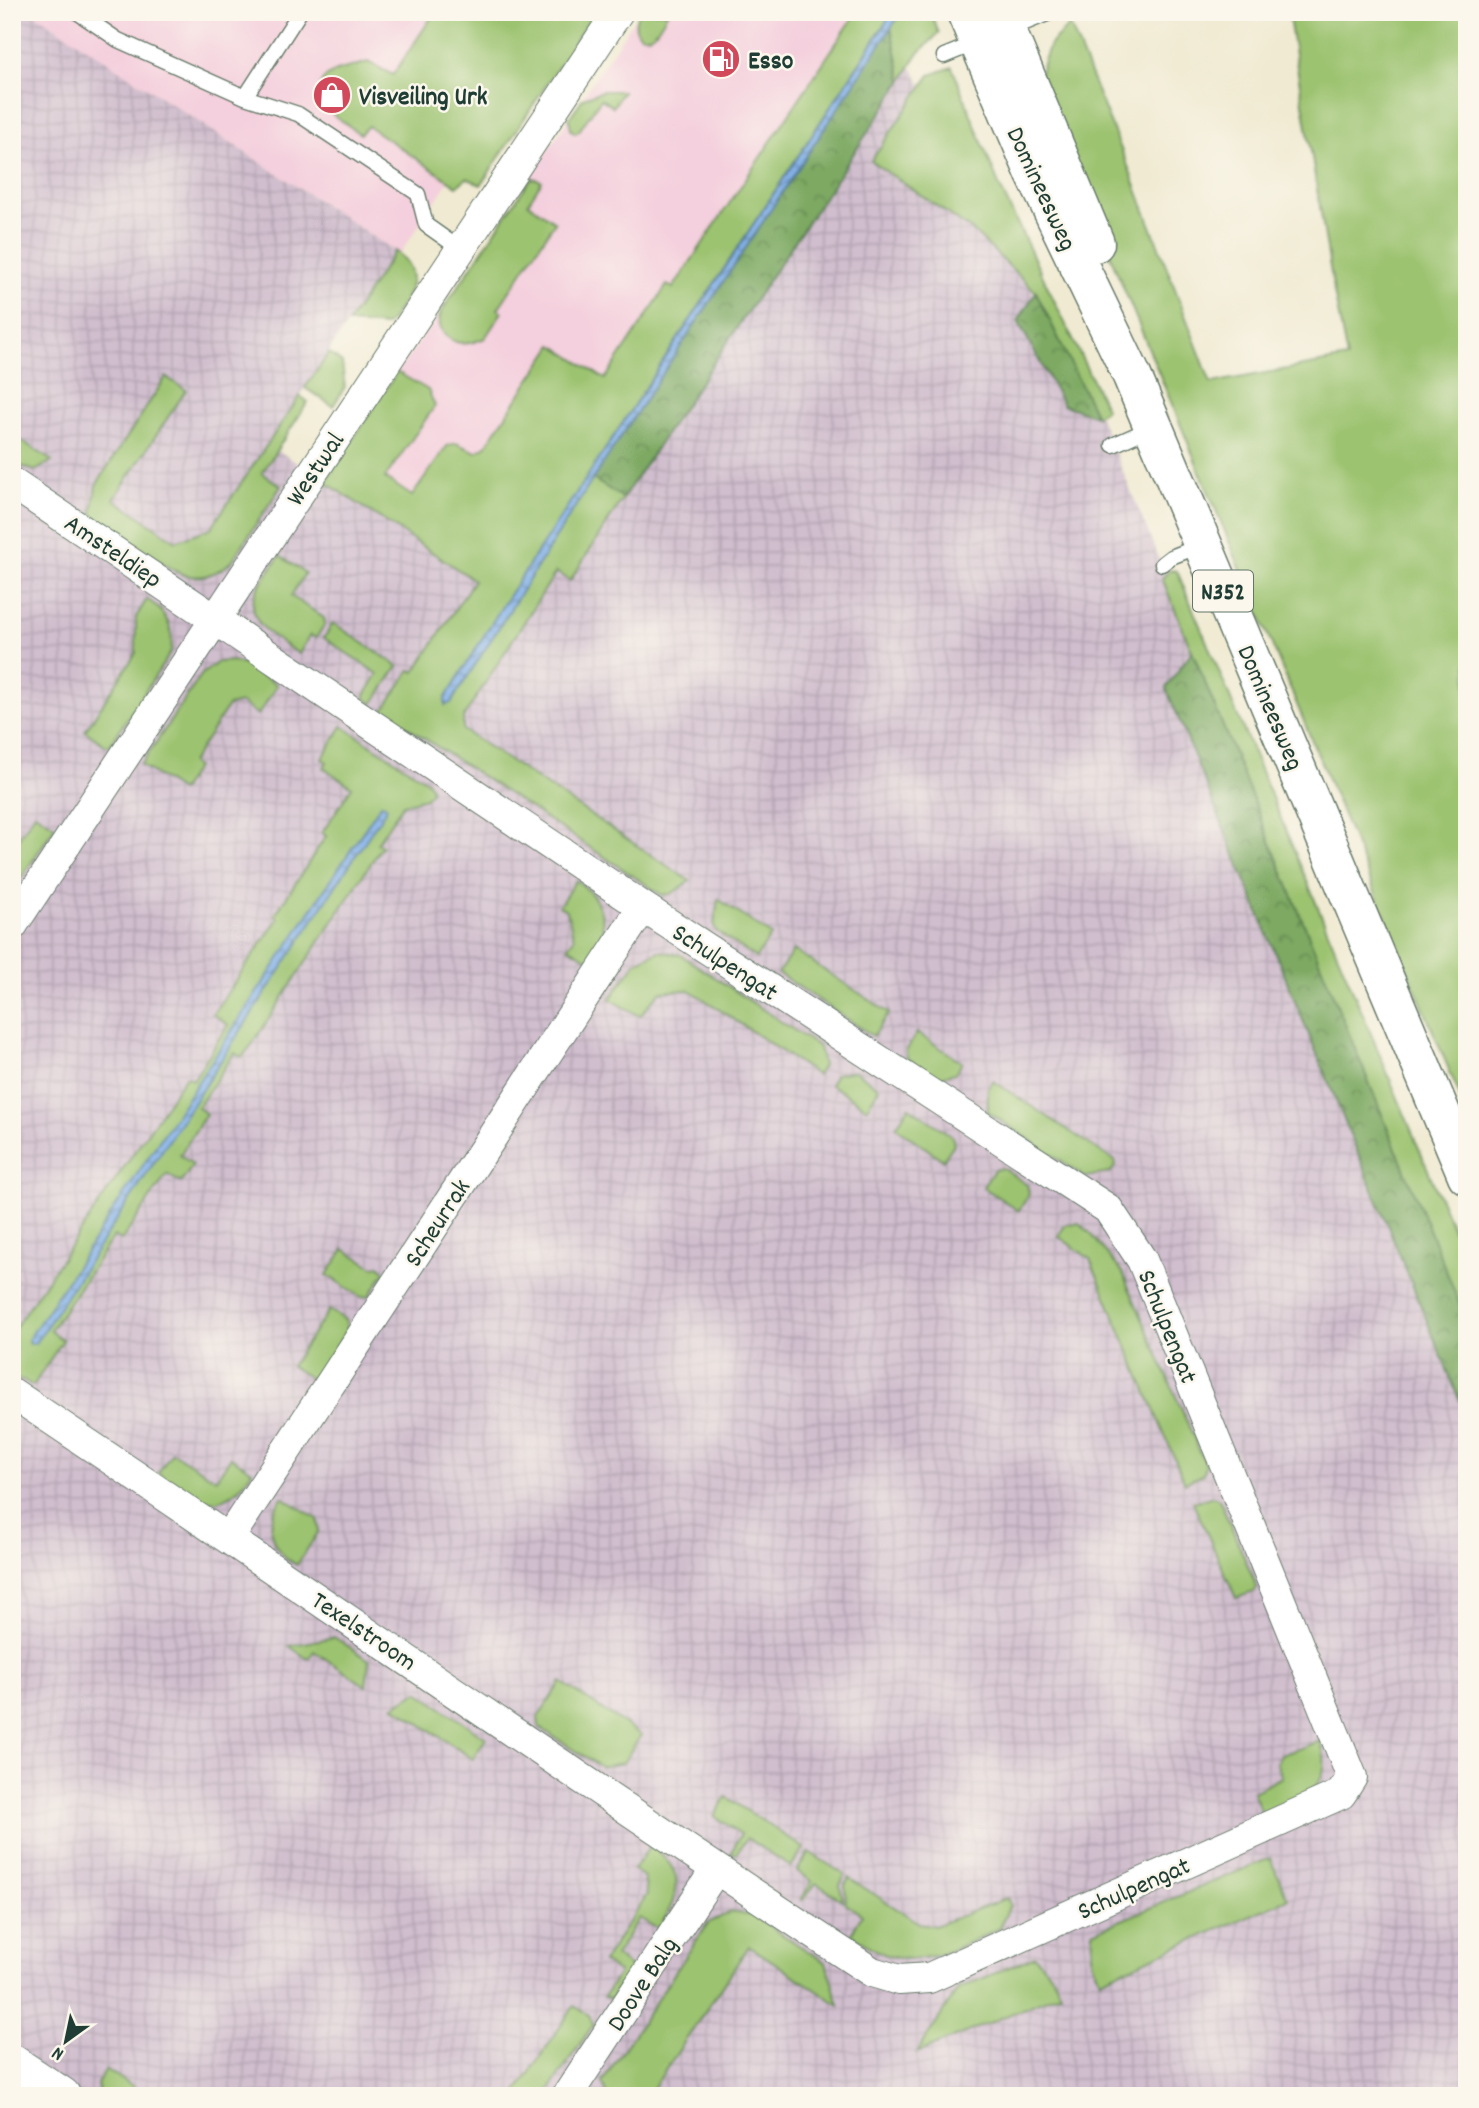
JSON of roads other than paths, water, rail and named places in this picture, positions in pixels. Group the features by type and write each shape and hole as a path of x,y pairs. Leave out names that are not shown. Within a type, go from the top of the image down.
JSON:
{"main road":[{"name":"Domineesweg","path":"989,28 1035,174 1132,376 1163,424 1467,1132"},
{"name":"Domineesweg","path":"1212,541 1467,1175"}],"street":[{"name":"Westwal","path":"12,926 618,12"},
{"name":"Amsteldiep","path":"12,483 215,618"},
{"name":"Schulpengat","path":"215,618 643,907 1108,1209 1142,1260 1352,1777 1341,1794 929,1978 899,1980 872,1972 716,1869"},
{"name":"Scheurrak","path":"229,1538 643,907"},
{"name":"Texelstroom","path":"12,1393 716,1869"},
{"name":"Doove Balg","path":"567,2096 716,1869"},
{"path":"12,2063 62,2096"}],"lane":[{"path":"77,12 118,40 245,97 298,114 418,194 426,225 460,249"},
{"path":"245,97 300,12"},
{"path":"944,56 989,28 1052,12"},
{"path":"1113,445 1163,424"},
{"path":"1162,564 1171,557 1212,541"}],"water":[{"path":"889,12 896,12 897,19 593,479 451,703 445,705 445,699 506,600 884,26"},
{"path":"381,804 387,808 45,1329 35,1343 30,1344 28,1340"}],"place":[{"name":"Esso","path":"721,59"},
{"name":"Visveiling Urk","path":"332,95"}]}
